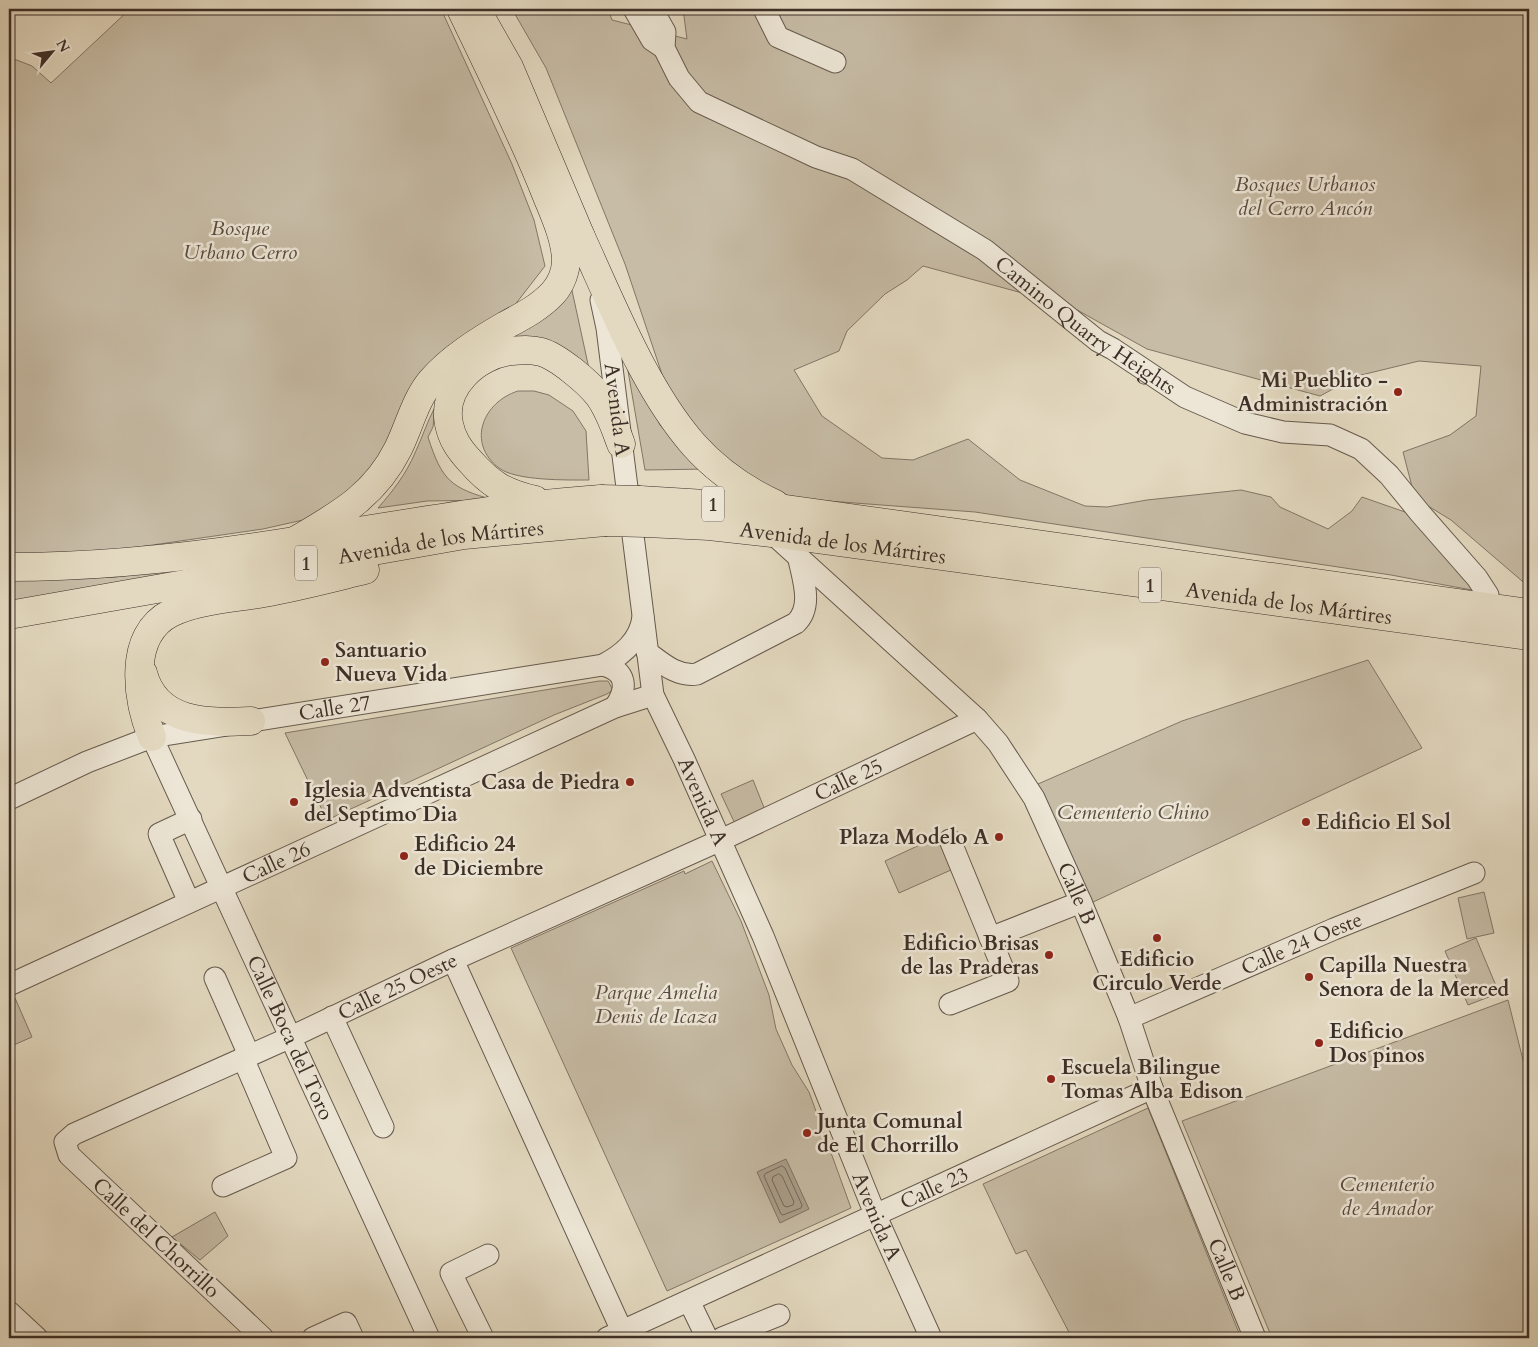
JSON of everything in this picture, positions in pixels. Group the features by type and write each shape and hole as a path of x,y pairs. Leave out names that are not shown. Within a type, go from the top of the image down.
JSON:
{"main road":[{"path":"293,542 347,509 369,491 392,460 422,394 429,384 448,365 493,333 534,310 547,300 560,284 564,273 566,260 555,217 514,119 461,9"},
{"path":"476,9 509,67 581,237 647,376 692,443 740,485 786,509"},
{"path":"547,503 515,495 498,487 482,475 457,447 448,422 448,411 454,390 470,369 481,361 504,352 526,350 541,352 555,358 569,368 598,395 607,409 621,444"},
{"name":"Avenida de los Mártires","path":"9,567 73,566 170,557 293,542 456,514 547,503 603,511 786,509 1529,613"},
{"name":"Avenida de los Mártires","path":"9,615 603,511"},
{"name":"Avenida de los Mártires","path":"643,511 709,526 1529,636"},
{"path":"152,737 139,691 139,670 147,639 158,623 170,613 190,606 290,588 399,562 464,535"},
{"path":"142,658 143,672 150,691 160,704 167,709 182,716 201,720 251,721"}],"street":[{"name":"Camino Quarry Heights","path":"634,9 652,40 664,48"},
{"name":"Camino Quarry Heights","path":"652,9 665,32 664,48 678,78 699,102 816,157 852,169 969,240 985,250 1098,341 1185,397 1245,424 1284,432 1330,435 1361,450 1388,474 1477,578 1488,594 1487,607"},
{"path":"764,9 778,37 835,62"},
{"name":"Avenida A","path":"581,237 607,328 653,695 721,840 763,936 875,1214 931,1338"},
{"name":"Calle B","path":"772,533 977,719 998,743 1034,798 1081,902 1129,1018 1152,1088 1255,1338"},
{"path":"647,652 667,667 688,675 696,674 796,623 802,618 806,597 798,555"},
{"name":"Calle 27","path":"9,799 87,762 152,737 603,665 617,658 628,648 637,636 643,612"},
{"path":"603,665 611,667 618,672 623,680 624,689 622,697 616,707"},
{"name":"Calle 26","path":"9,985 616,707 653,695"},
{"name":"Calle 25","path":"721,840 977,719"},
{"name":"Calle Boca del Toro","path":"152,737 430,1338"},
{"path":"189,902 159,834 191,819"},
{"name":"Calle 25 Oeste","path":"74,1134 246,1057 452,960 721,840"},
{"path":"950,840 1008,981 950,1004"},
{"name":"Calle 24 Oeste","path":"1129,1018 1334,929 1474,873"},
{"path":"990,938 1081,902"},
{"path":"452,960 614,1335"},
{"path":"215,978 286,1158 223,1186"},
{"path":"332,1017 383,1127"},
{"name":"Calle 23","path":"614,1335 1152,1088"},
{"name":"Calle del Chorrillo","path":"74,1134 65,1142 68,1155 263,1338"},
{"path":"483,1338 451,1273 488,1255"},
{"path":"689,1300 707,1338"},
{"path":"9,1312 37,1338"},
{"path":"722,1338 779,1315"},
{"path":"314,1338 346,1323 353,1338"}],"green space":[{"name":"Bosque Urbano Cerro","path":"130,9 441,9 512,164 534,220 545,266 504,319 431,371 374,471 352,491 303,520 263,529 111,551 9,556 9,57 32,66 51,83"},
{"name":"Bosques Urbanos del Cerro Ancón","path":"512,9 608,9 612,20 687,39 683,9 1529,9 1529,587 1451,520 1415,498 1403,452 1450,435 1476,416 1481,366 1419,361 1357,376 1320,396 1147,349 1070,306 923,266 907,280 885,294 847,331 839,351 794,370 822,416 882,458 913,460 968,439 1020,480 1085,506 1107,507 1147,500 1241,490 1271,497 1280,507 1328,529 1352,511 1362,497 1405,512 1493,594 1391,575 975,512 788,498 739,470 674,410 625,264 546,68"},
{"path":"568,272 591,378 504,342"},
{"path":"627,365 645,393 660,425 682,449 708,469 645,470"},
{"path":"518,391 534,391 549,395 573,411 586,431 589,480 529,478 499,468 489,458 483,447 481,436 483,424 496,404 506,396"},
{"path":"435,407 433,427 428,437 438,464 450,480 458,486 479,496 494,500 427,501 378,508 408,468"},
{"path":"335,546 9,603 9,580 115,577"},
{"name":"Cementerio Chino","path":"1368,660 1422,748 1091,903 1038,784 1182,721"},
{"path":"608,681 613,690 554,715 327,820 285,733"},
{"path":"753,780 767,815 737,828 721,794"},
{"path":"937,837 951,870 899,893 885,861"},
{"name":"Parque Amelia Denis de Icaza","path":"712,861 741,921 769,995 776,1029 792,1065 809,1092 851,1208 667,1291 511,948 684,871 685,874"},
{"path":"1484,892 1494,933 1467,939 1458,898"},
{"path":"1476,938 1499,993 1468,1005 1445,951"},
{"path":"15,998 32,1037 9,1047 9,1001"},
{"name":"Cementerio de Amador","path":"1508,1000 1527,1076 1529,1076 1529,1338 1272,1338 1182,1121"},
{"path":"1148,1108 1241,1338 1072,1338 1026,1250 1016,1254 983,1184"},
{"path":"215,1212 228,1236 200,1260 172,1237"}],"water":[{"path":"786,1159 809,1209 780,1223 757,1172"}],"place":[{"name":"Mi Pueblito - Administración","path":"1398,392"},
{"name":"Santuario Nueva Vida","path":"325,662"},
{"name":"Casa de Piedra","path":"630,782"},
{"name":"Iglesia Adventista del Septimo Dia","path":"294,802"},
{"name":"Edificio El Sol","path":"1306,822"},
{"name":"Plaza Modelo A","path":"999,837"},
{"name":"Edificio 24 de Diciembre","path":"404,856"},
{"name":"Edificio Circulo Verde","path":"1157,938"},
{"name":"Edificio Brisas de las Praderas","path":"1049,955"},
{"name":"Capilla Nuestra Senora de la Merced","path":"1309,977"},
{"name":"Edificio Dos pinos","path":"1319,1043"},
{"name":"Escuela Bilingue Tomas Alba Edison","path":"1051,1079"},
{"name":"Junta Comunal de El Chorrillo","path":"807,1133"}]}
